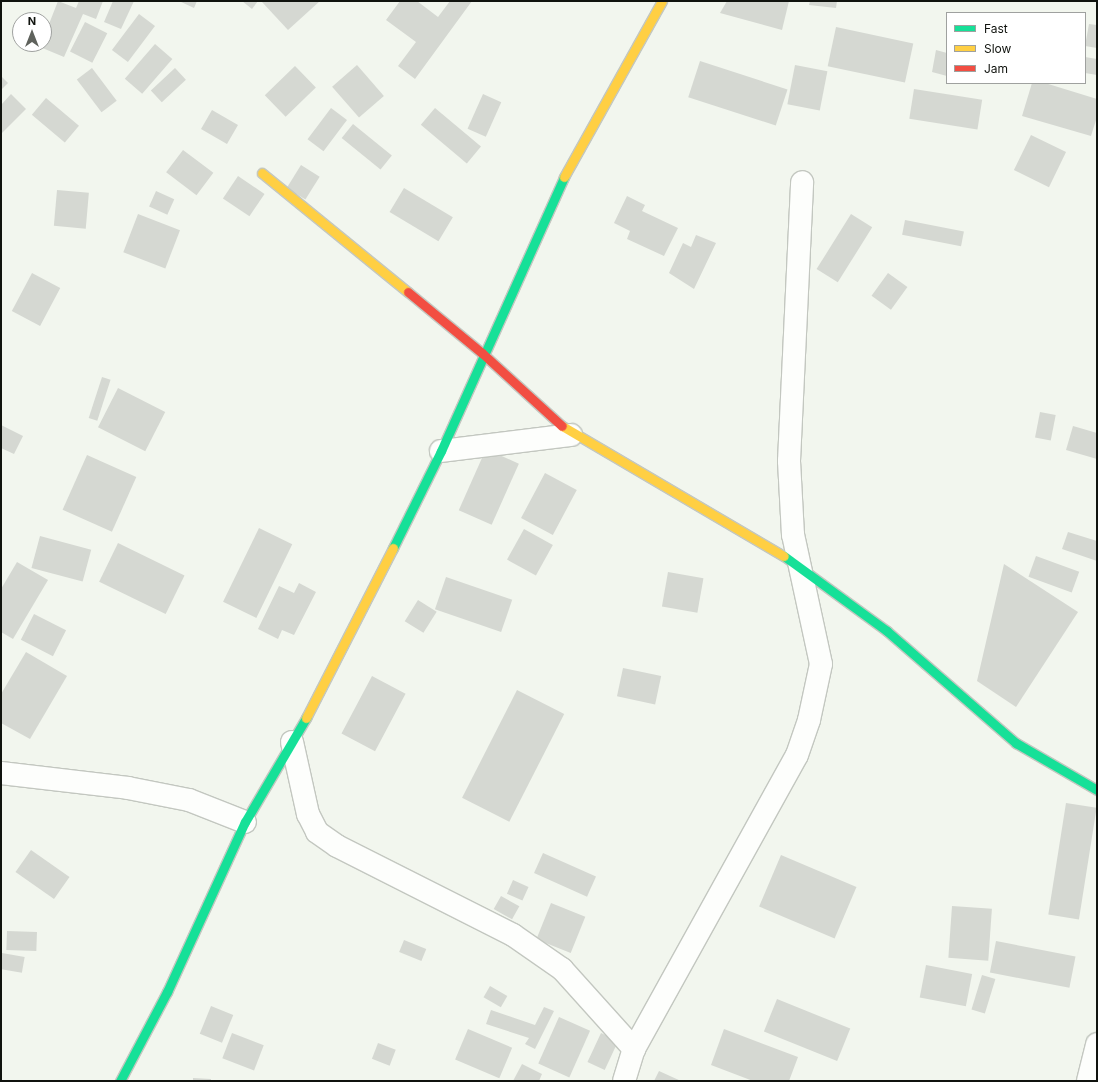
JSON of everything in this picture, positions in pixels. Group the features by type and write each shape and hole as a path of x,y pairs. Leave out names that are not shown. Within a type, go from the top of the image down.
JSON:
{"street":[{"path":"120,1081 167,992 245,822 330,676 441,450 482,353 556,192 662,1"},
{"path":"262,173 482,353 571,435 801,566 887,631 1016,743 1070,777 1097,790"},
{"path":"624,1081 634,1049 797,755 809,720 821,664 793,534 789,461 802,182"},
{"path":"441,450 571,435"},
{"path":"292,742 308,814 317,832 337,846 513,935 562,969 634,1049"},
{"path":"1,773 128,788 189,800 245,822"},
{"path":"1088,1081 1097,1044"}],"building":[{"path":"58,1 76,8 79,1 103,1 96,19 83,14 64,57 52,52 52,16"},
{"path":"113,1 134,1 121,29 104,22"},
{"path":"179,1 197,1 194,8"},
{"path":"242,1 258,1 252,9"},
{"path":"264,1 320,1 288,30 262,2"},
{"path":"400,1 417,1 438,17 450,1 472,1 415,79 398,66 416,42 386,20"},
{"path":"727,1 789,1 782,30 720,13"},
{"path":"810,1 837,1 836,8 809,5"},
{"path":"139,14 155,26 128,62 112,50"},
{"path":"85,22 107,33 92,63 70,51"},
{"path":"1089,24 1097,25 1097,48 1086,46"},
{"path":"836,27 913,43 905,83 828,66"},
{"path":"155,44 172,59 142,94 125,79"},
{"path":"936,50 946,53 946,76 932,72"},
{"path":"1086,57 1097,59 1097,75 1086,73"},
{"path":"700,61 787,89 776,126 688,97"},
{"path":"357,65 384,96 359,118 332,87"},
{"path":"795,65 827,71 820,111 787,104"},
{"path":"295,66 316,88 286,117 265,95"},
{"path":"92,68 117,101 102,112 77,79"},
{"path":"175,68 186,80 162,102 151,91"},
{"path":"1,76 8,83 1,90"},
{"path":"1032,84 1048,84 1097,99 1097,117 1091,136 1022,116"},
{"path":"914,89 982,100 977,129 909,119"},
{"path":"11,94 26,109 1,134 1,105"},
{"path":"483,94 501,102 486,137 468,129"},
{"path":"46,98 79,126 65,142 32,115"},
{"path":"331,108 347,120 324,151 308,139"},
{"path":"435,108 481,147 467,163 421,125"},
{"path":"212,110 238,125 227,144 201,129"},
{"path":"353,124 392,155 381,169 342,138"},
{"path":"1031,135 1066,152 1049,187 1014,170"},
{"path":"183,150 213,173 196,195 166,172"},
{"path":"301,165 320,177 305,200 287,188"},
{"path":"238,176 265,194 249,216 223,198"},
{"path":"404,188 453,217 438,241 390,212"},
{"path":"57,190 89,193 86,229 54,226"},
{"path":"156,191 174,199 167,215 149,207"},
{"path":"627,196 645,205 642,211 678,228 664,256 627,239 630,231 614,223"},
{"path":"138,214 180,230 165,268 123,252"},
{"path":"851,214 872,227 838,282 817,269"},
{"path":"905,220 964,231 961,246 902,235"},
{"path":"696,235 716,243 694,289 669,273 683,243 691,247"},
{"path":"32,273 60,288 40,326 12,311"},
{"path":"888,273 907,287 891,310 872,296"},
{"path":"102,377 111,380 97,421 89,418"},
{"path":"118,388 165,412 145,451 98,427"},
{"path":"1040,412 1056,415 1051,441 1035,438"},
{"path":"1,425 23,436 14,454 1,448"},
{"path":"1073,426 1097,433 1097,459 1066,450"},
{"path":"486,449 519,464 492,525 459,510"},
{"path":"87,455 136,477 112,532 63,510"},
{"path":"545,473 577,490 553,535 521,518"},
{"path":"259,528 292,544 256,618 223,602"},
{"path":"524,529 553,545 536,576 507,560"},
{"path":"1068,532 1097,541 1097,561 1062,549"},
{"path":"40,536 91,550 83,582 31,568"},
{"path":"118,543 185,575 166,614 99,582"},
{"path":"1036,556 1079,572 1072,592 1028,577"},
{"path":"17,562 48,580 13,639 1,632 1,589"},
{"path":"1004,564 1078,612 1016,707 977,681"},
{"path":"668,572 703,578 697,613 662,606"},
{"path":"446,577 512,600 501,632 435,609"},
{"path":"299,583 316,592 294,635 282,630 278,639 258,629 279,586 294,593"},
{"path":"418,600 437,612 423,633 405,621"},
{"path":"34,614 66,630 53,656 21,640"},
{"path":"26,652 67,676 30,739 1,723 1,694"},
{"path":"623,668 661,676 655,704 617,696"},
{"path":"372,676 406,694 375,751 341,733"},
{"path":"517,690 564,714 509,822 462,798"},
{"path":"1066,803 1097,808 1079,919 1048,915"},
{"path":"31,850 70,877 54,899 16,872"},
{"path":"543,853 596,877 587,897 534,873"},
{"path":"781,855 856,887 835,939 759,907"},
{"path":"513,880 529,887 522,901 507,894"},
{"path":"501,896 519,906 512,919 494,909"},
{"path":"551,903 585,917 571,953 536,939"},
{"path":"952,906 992,909 988,961 948,958"},
{"path":"7,931 37,932 36,951 6,950"},
{"path":"404,940 426,949 421,961 399,952"},
{"path":"996,941 1076,956 1069,988 990,972"},
{"path":"2,953 25,957 22,973 1,969"},
{"path":"926,965 972,974 966,1006 920,997"},
{"path":"982,975 995,979 985,1014 971,1009"},
{"path":"490,986 507,996 501,1007 484,997"},
{"path":"777,999 850,1029 837,1061 764,1031"},
{"path":"211,1006 233,1015 222,1043 200,1034"},
{"path":"544,1007 554,1011 535,1049 525,1044 529,1038 486,1024 491,1010 535,1025"},
{"path":"559,1017 590,1031 569,1077 538,1064"},
{"path":"468,1029 512,1048 499,1078 455,1059"},
{"path":"724,1029 798,1057 789,1081 753,1081 711,1065"},
{"path":"232,1033 264,1045 254,1070 222,1058"},
{"path":"601,1033 618,1041 605,1070 587,1062"},
{"path":"378,1043 396,1050 390,1066 372,1059"},
{"path":"522,1064 542,1074 539,1081 513,1081"},
{"path":"659,1071 681,1081 654,1081"},
{"path":"193,1078 211,1079 211,1081 193,1081"}],"traffic: fast":[{"path":"393,548 441,451 564,177"},
{"path":"784,556 887,631 1016,743 1097,790"},
{"path":"120,1081 167,992 245,822 306,718"}],"traffic: slow":[{"path":"564,177 662,1"},
{"path":"262,173 408,292"},
{"path":"562,426 784,556"},
{"path":"306,718 393,548"}],"traffic: jam":[{"path":"408,292 482,353 562,426"}]}
